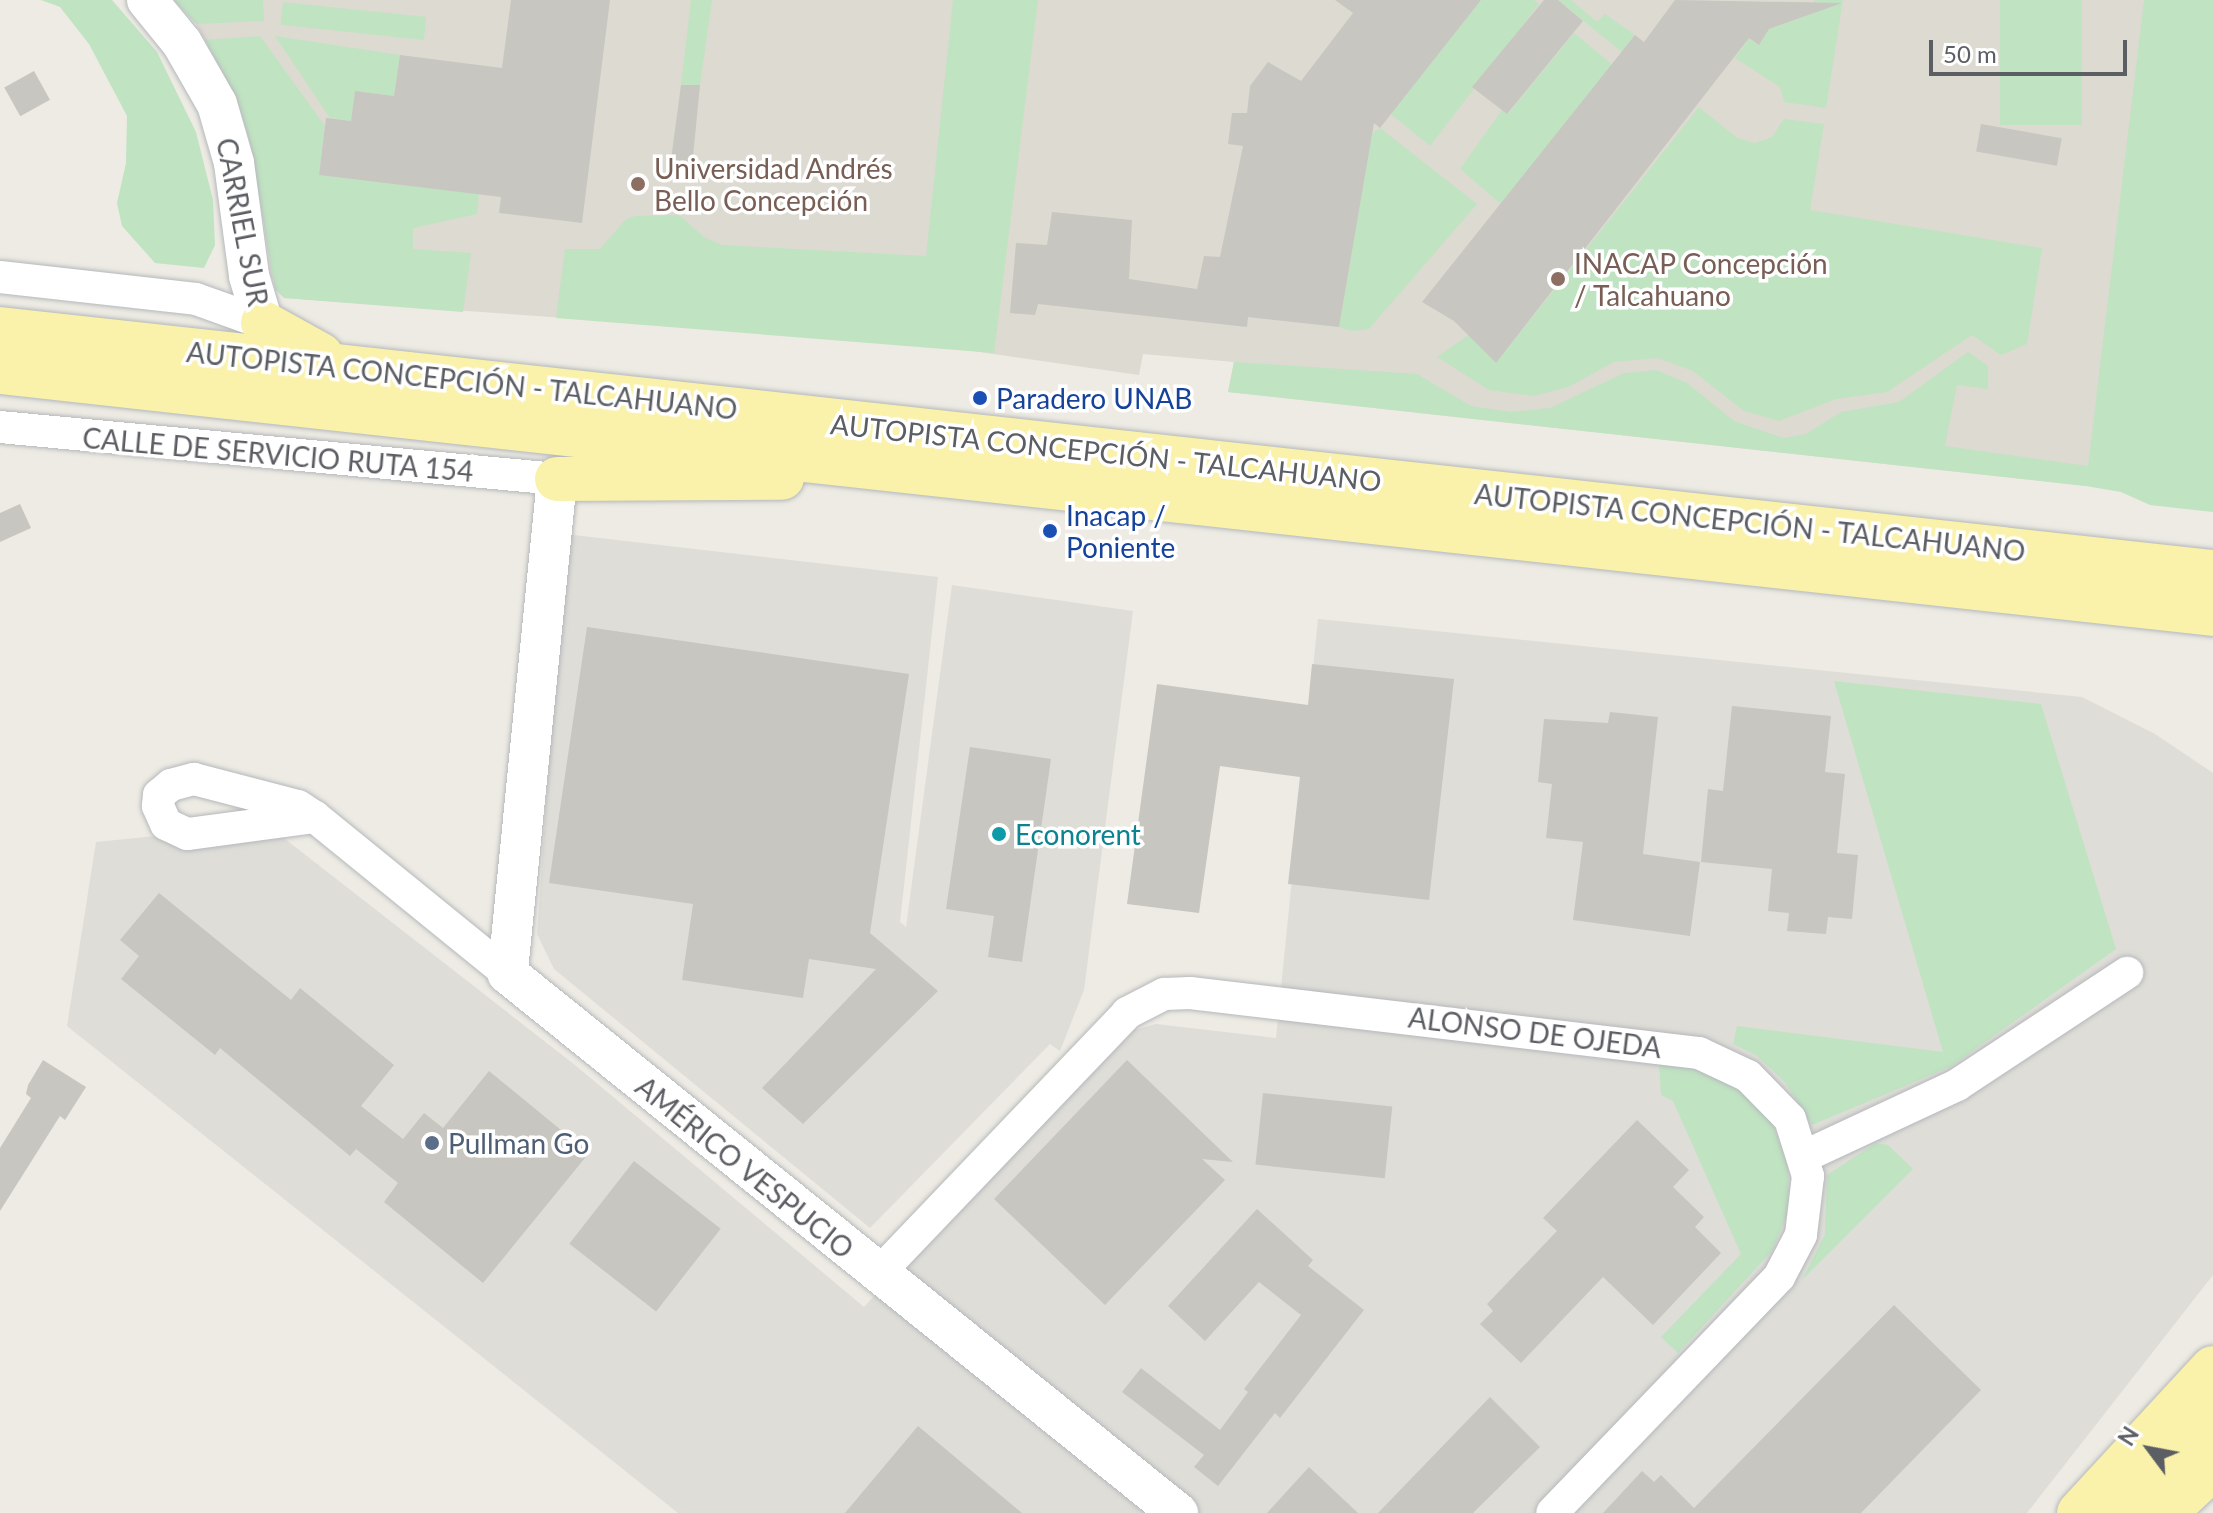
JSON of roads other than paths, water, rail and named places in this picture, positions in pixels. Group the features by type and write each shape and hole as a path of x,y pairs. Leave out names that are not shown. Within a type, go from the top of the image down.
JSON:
{"main road":[{"path":"263,323 341,366"},
{"name":"AUTOPISTA CONCEPCIÓN - TALCAHUANO","path":"0,329 2213,572"},
{"name":"AUTOPISTA CONCEPCIÓN - TALCAHUANO","path":"0,372 2213,614"},
{"path":"557,479 714,482 884,469"},
{"path":"2118,603 2213,642"},
{"path":"2079,1513 2213,1368"},
{"path":"2129,1513 2213,1419"},
{"path":"2165,1513 2213,1468"}],"street":[{"name":"CARRIEL SUR","path":"147,0 201,72 227,133 251,288 263,323"},
{"path":"0,277 196,299 263,323"},
{"name":"CALLE DE SERVICIO RUTA 154","path":"0,427 557,479"},
{"path":"508,974 557,479"},
{"name":"AMÉRICO VESPUCIO","path":"315,817 1178,1513"},
{"path":"1805,1156 1957,1085 2127,973"},
{"name":"ALONSO DE OJEDA","path":"878,1274 1127,1013 1164,994 1206,994 1699,1053 1765,1088 1790,1119 1805,1156 1806,1216 1779,1277 1552,1513"}],"place":[{"name":"Universidad Andrés Bello Concepción","path":"638,184"},
{"name":"INACAP Concepción / Talcahuano","path":"1558,279"},
{"name":"Paradero UNAB","path":"980,398"},
{"name":"Inacap / Poniente","path":"1050,531"},
{"name":"Econorent","path":"999,834"},
{"name":"Pullman Go","path":"432,1143"}]}
